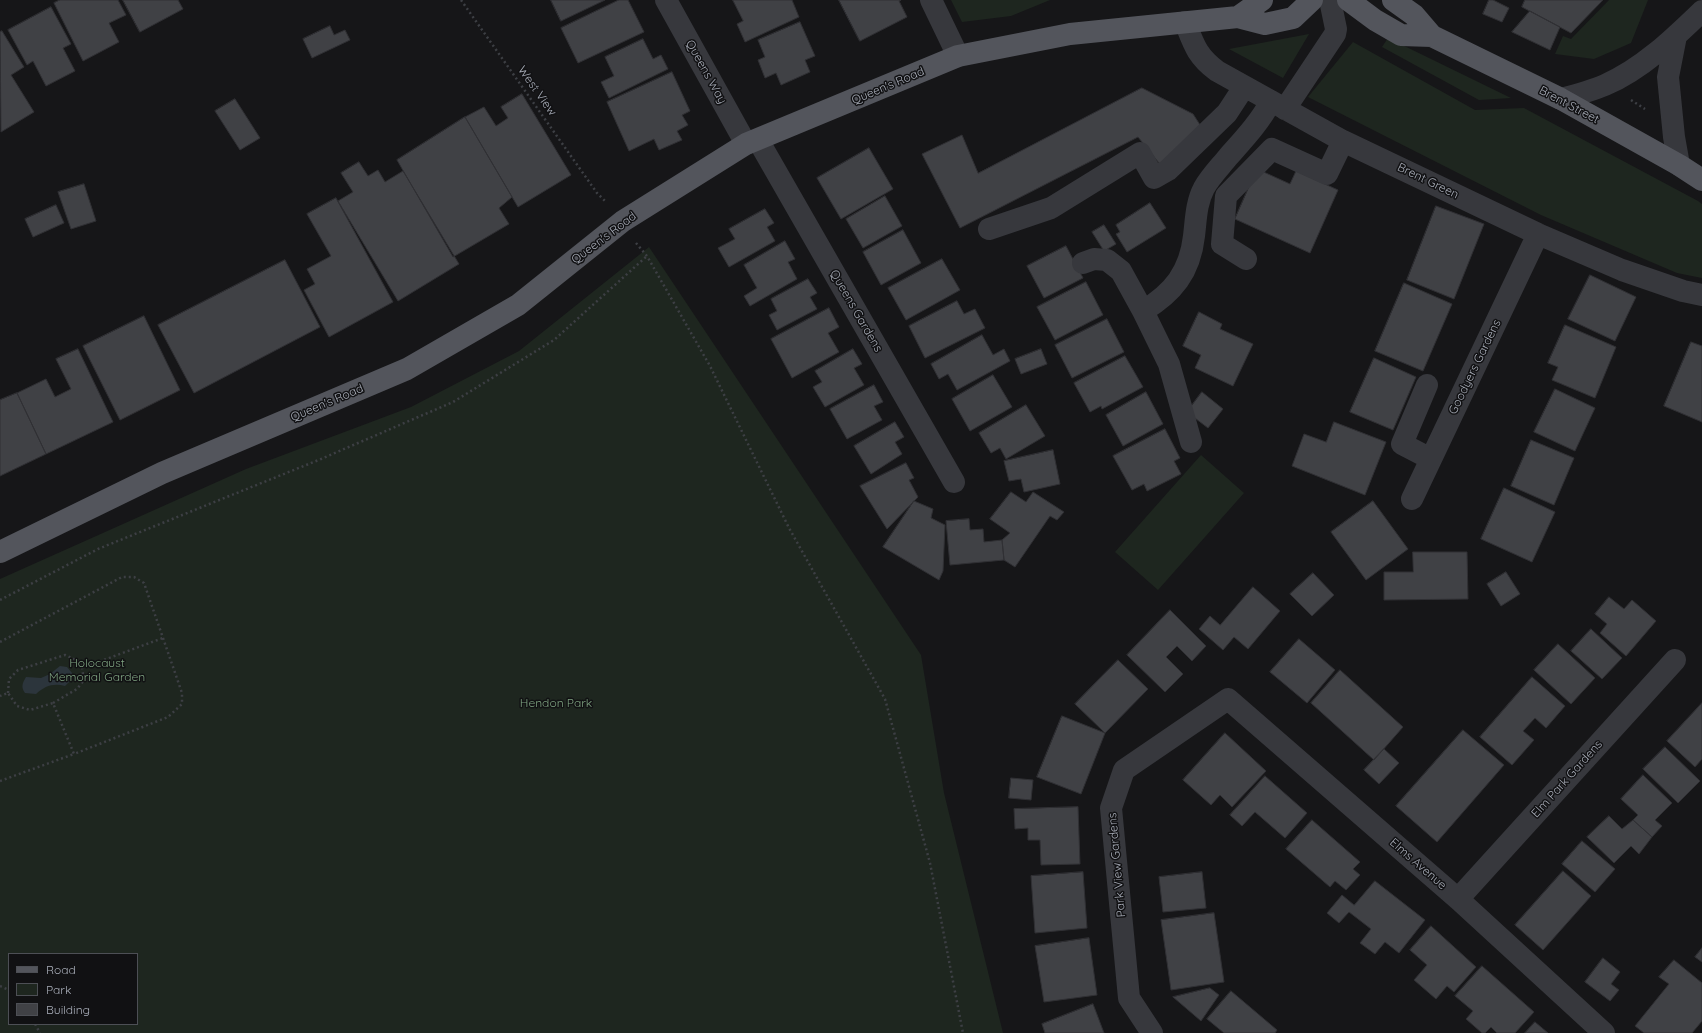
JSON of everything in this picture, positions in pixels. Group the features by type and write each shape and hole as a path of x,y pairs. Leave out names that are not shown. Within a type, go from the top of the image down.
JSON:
{"main road":[{"name":"Queen's Road","path":"1238,17 1262,0"},
{"name":"Queen's Road","path":"0,552 162,473 407,369 518,305 622,221 752,142 958,56 1070,34 1185,22 1238,17 1265,24 1293,18 1312,0"},
{"name":"Brent Street","path":"1348,0 1375,20 1401,35 1432,36 1561,99 1679,165 1702,180"},
{"name":"Brent Street","path":"1393,0 1414,14 1432,36"}],"street":[{"name":"Queens Way","path":"666,0 752,142"},
{"path":"931,0 958,56"},
{"path":"1143,311 1161,300 1172,290 1181,276 1189,258 1194,239 1197,210 1204,188 1213,175 1259,121 1278,105 1335,34 1330,0"},
{"path":"1561,99 1604,86 1639,66 1676,36 1702,11"},
{"name":"Brent Green","path":"1185,22 1197,52 1217,71 1343,141 1538,234 1622,270 1683,291 1702,295"},
{"path":"1676,36 1668,77 1669,101 1679,165"},
{"path":"990,229 1051,208 1140,153 1154,178 1168,170 1226,113 1244,87"},
{"path":"1246,259 1222,244 1226,196 1272,149 1327,174 1343,141"},
{"name":"Queens Gardens","path":"752,142 954,482"},
{"name":"Goodyers Gardens","path":"1412,500 1538,234"},
{"path":"1083,263 1094,259 1107,260 1121,271 1143,311 1169,364 1191,442"},
{"path":"1427,385 1402,444 1431,459"},
{"name":"Elm Park Gardens","path":"1458,899 1675,660"},
{"name":"Elms Avenue","path":"1228,699 1458,899 1604,1033"},
{"name":"Park View Gardens","path":"1152,1033 1129,998 1111,808 1124,770 1228,699"}],"path":[{"name":"West View","path":"461,0 597,193"},
{"path":"1627,98 1647,110"},
{"path":"636,243 647,256 710,366 788,528 885,699 930,863 963,1033"},
{"path":"0,600 98,549 321,459 453,402 554,340 647,256"},
{"path":"0,642 122,578 134,577 144,583 182,694 182,704 168,717 0,781"},
{"path":"82,668 163,638"},
{"path":"65,655 78,660 82,668 84,680 77,689 53,703 30,710 16,706 8,693 9,679 18,670 65,655"},
{"path":"0,696 8,693"},
{"path":"53,703 74,754"}],"green space":[{"path":"951,0 1050,0 1011,16 962,22"},
{"path":"1609,0 1648,0 1631,43 1594,59 1555,54 1563,36 1571,39"},
{"path":"1309,34 1283,78 1229,49"},
{"path":"1388,38 1511,98 1479,100 1382,47"},
{"path":"1353,42 1475,110 1524,108 1698,201 1702,204 1702,278 1677,273 1541,215 1308,97"},
{"name":"Hendon Park","path":"649,247 921,655 944,793 1003,1033 0,1033 0,579 246,469 411,407 519,351"},
{"path":"1201,455 1244,493 1158,590 1115,552"}],"shaded area":[{"path":"60,666 67,667 72,673 71,680 65,686 53,685 46,687 36,694 25,693 22,685 26,677 41,678 50,674"}],"building":[{"path":"60,0 118,0 126,15 109,23 119,42 83,61 54,3"},
{"path":"123,0 178,0 183,9 140,32"},
{"path":"551,0 605,0 561,21"},
{"path":"619,0 628,0 644,32 578,63 561,28"},
{"path":"733,0 792,0 799,17 745,42 737,24 743,21"},
{"path":"839,0 901,0 899,1 907,17 860,41"},
{"path":"1489,0 1493,0 1509,8 1502,22 1483,14"},
{"path":"1525,0 1603,0 1571,33 1522,7"},
{"path":"51,7 71,44 63,48 75,71 46,86 33,61 27,65 8,30"},
{"path":"1530,11 1560,27 1550,50 1512,32"},
{"path":"800,22 815,56 805,60 810,72 781,85 776,73 765,78 758,60 765,57 758,40"},
{"path":"330,26 334,35 345,30 350,40 312,58 303,39"},
{"path":"2,31 24,67 11,75 34,112 1,132 0,32"},
{"path":"643,39 653,59 661,55 668,69 609,98 601,82 614,76 605,57"},
{"path":"672,72 690,111 682,115 688,125 677,131 682,140 659,150 654,139 629,151 607,102"},
{"path":"1142,88 1193,114 1204,131 1163,168 1138,137 960,228 922,154 962,135 978,173"},
{"path":"522,94 571,175 518,207 465,117 484,107 496,126 508,118 501,107"},
{"path":"235,99 260,138 240,150 215,111"},
{"path":"465,117 512,197 499,208 509,224 453,257 397,160"},
{"path":"869,148 893,189 841,219 817,178"},
{"path":"359,162 368,176 378,170 385,182 403,171 459,264 398,301 338,201 353,192 341,173"},
{"path":"1257,169 1290,184 1296,171 1338,190 1310,253 1235,219"},
{"path":"84,184 96,221 71,229 58,192"},
{"path":"885,196 902,226 863,248 846,219"},
{"path":"336,198 393,302 329,337 304,290 315,284 307,269 331,256 307,214"},
{"path":"1150,203 1166,228 1127,252 1116,234 1120,232 1116,225"},
{"path":"56,205 64,223 33,237 25,219"},
{"path":"1436,206 1484,224 1454,299 1407,280"},
{"path":"765,209 774,223 767,227 775,241 729,267 718,248 735,239 729,229"},
{"path":"1104,225 1116,244 1104,251 1092,232"},
{"path":"903,230 921,263 881,285 863,252"},
{"path":"785,241 795,259 788,262 797,279 750,306 744,296 757,288 744,265"},
{"path":"1066,246 1083,278 1044,298 1027,266"},
{"path":"942,259 960,290 906,320 888,288"},
{"path":"285,260 320,327 194,393 158,325"},
{"path":"1590,275 1636,297 1615,341 1568,319"},
{"path":"808,279 817,293 810,297 817,309 777,330 769,315 777,311 771,299"},
{"path":"1086,282 1103,315 1055,340 1037,307"},
{"path":"1404,283 1452,304 1423,371 1375,351"},
{"path":"957,301 964,314 975,309 985,328 925,358 909,326"},
{"path":"829,308 839,327 828,333 839,352 792,378 771,339"},
{"path":"1199,312 1222,324 1220,329 1253,344 1233,386 1195,368 1201,355 1183,346"},
{"path":"144,316 180,390 120,420 83,346"},
{"path":"1107,319 1124,352 1072,378 1055,345"},
{"path":"1565,325 1616,347 1595,398 1552,380 1558,367 1548,363"},
{"path":"982,335 993,355 1004,349 1010,361 957,390 948,374 939,379 931,364"},
{"path":"1691,342 1702,346 1702,422 1664,406"},
{"path":"78,349 113,422 46,454 17,393 46,379 55,397 71,389 56,359"},
{"path":"853,349 862,364 854,368 864,385 825,407 813,387 822,382 815,371"},
{"path":"1041,349 1047,364 1021,374 1015,359"},
{"path":"1125,356 1143,387 1102,409 1101,406 1090,412 1074,383"},
{"path":"1374,358 1416,377 1393,430 1350,412"},
{"path":"993,375 1012,407 970,431 952,399"},
{"path":"874,385 883,402 874,406 882,420 847,439 830,409"},
{"path":"1555,389 1595,408 1575,451 1534,432"},
{"path":"1146,392 1163,424 1123,446 1106,415"},
{"path":"1202,392 1223,409 1208,428 1187,412"},
{"path":"17,393 46,454 0,476 0,400"},
{"path":"1026,405 1045,436 1006,459 1000,448 991,453 979,433"},
{"path":"895,422 904,437 895,442 902,454 871,474 854,446"},
{"path":"1334,422 1386,442 1365,495 1292,466 1304,434 1326,442"},
{"path":"1165,429 1180,458 1174,461 1181,474 1147,491 1144,484 1132,490 1113,456"},
{"path":"1531,440 1574,458 1554,505 1511,486"},
{"path":"1053,450 1060,484 1024,492 1021,479 1009,481 1004,461"},
{"path":"906,463 914,478 909,480 918,497 887,529 860,486"},
{"path":"1504,488 1555,512 1532,562 1481,539"},
{"path":"1011,492 1026,502 1033,492 1064,512 1057,520 1050,516 1015,567 1004,560 1002,540 1010,533 990,519"},
{"path":"914,501 933,509 931,518 945,525 943,571 939,580 883,547"},
{"path":"1373,501 1408,549 1366,580 1331,532"},
{"path":"969,519 970,530 983,529 984,542 1002,540 1004,560 950,565 946,521"},
{"path":"1413,552 1467,552 1468,599 1384,600 1384,572 1413,572"},
{"path":"1506,572 1520,594 1501,606 1487,584"},
{"path":"1313,573 1334,595 1312,616 1290,594"},
{"path":"1253,587 1280,611 1248,649 1234,637 1223,650 1199,629 1210,616 1220,625"},
{"path":"1609,597 1624,609 1632,600 1656,621 1626,656 1600,633 1607,624 1595,614"},
{"path":"1170,610 1206,646 1192,661 1177,646 1166,657 1183,674 1165,692 1127,655"},
{"path":"1591,629 1622,658 1602,679 1571,651"},
{"path":"1299,639 1335,670 1307,703 1270,672"},
{"path":"1558,644 1595,678 1571,704 1534,670"},
{"path":"1118,660 1148,689 1105,733 1075,704"},
{"path":"1340,670 1403,727 1374,760 1311,703"},
{"path":"1532,677 1565,706 1546,728 1535,718 1523,731 1534,740 1512,765 1480,737"},
{"path":"1702,703 1702,759 1695,767 1667,741"},
{"path":"1062,716 1105,733 1081,794 1037,777"},
{"path":"1463,730 1504,765 1437,842 1396,806"},
{"path":"1225,733 1266,771 1232,807 1220,795 1211,805 1183,780"},
{"path":"1665,747 1700,781 1678,803 1643,769"},
{"path":"1384,749 1399,763 1379,784 1364,770"},
{"path":"1643,775 1672,803 1655,820 1662,826 1652,837 1633,820 1638,815 1621,799"},
{"path":"1265,776 1307,813 1285,838 1255,812 1242,826 1230,815"},
{"path":"1011,778 1033,780 1031,800 1009,798"},
{"path":"1078,807 1080,864 1041,865 1040,840 1028,840 1028,828 1015,829 1014,809"},
{"path":"1609,816 1622,829 1633,820 1652,837 1639,854 1631,846 1614,863 1587,837"},
{"path":"1312,820 1360,862 1353,869 1360,875 1346,890 1335,881 1330,887 1286,849"},
{"path":"1582,841 1615,869 1595,892 1562,864"},
{"path":"1563,871 1591,896 1543,950 1515,925"},
{"path":"1083,872 1087,928 1035,933 1031,876"},
{"path":"1202,872 1206,908 1163,912 1159,877"},
{"path":"1375,881 1425,920 1399,953 1385,942 1375,954 1360,943 1371,929 1349,912 1339,923 1327,913 1342,895 1354,905"},
{"path":"1214,913 1224,982 1171,990 1161,920"},
{"path":"1431,926 1476,967 1454,992 1447,986 1436,999 1414,980 1427,965 1410,950"},
{"path":"1089,938 1097,995 1044,1002 1035,946"},
{"path":"1702,948 1702,962 1695,957"},
{"path":"1603,958 1620,972 1611,984 1619,990 1610,1001 1585,982"},
{"path":"1674,960 1702,983 1702,1021 1692,1033 1644,1033 1635,1026 1669,984 1659,977"},
{"path":"1482,966 1534,1012 1515,1033 1497,1033 1491,1027 1485,1033 1482,1033 1466,1019 1473,1011 1455,996"},
{"path":"1210,988 1219,995 1201,1021 1173,997"},
{"path":"1231,991 1277,1030 1275,1033 1224,1033 1207,1019"},
{"path":"1093,1004 1104,1033 1045,1033 1042,1024"},
{"path":"1535,1022 1548,1033 1525,1033"}],"park label":[{"name":"Holocaust Memorial Garden","path":"97,670"}]}
